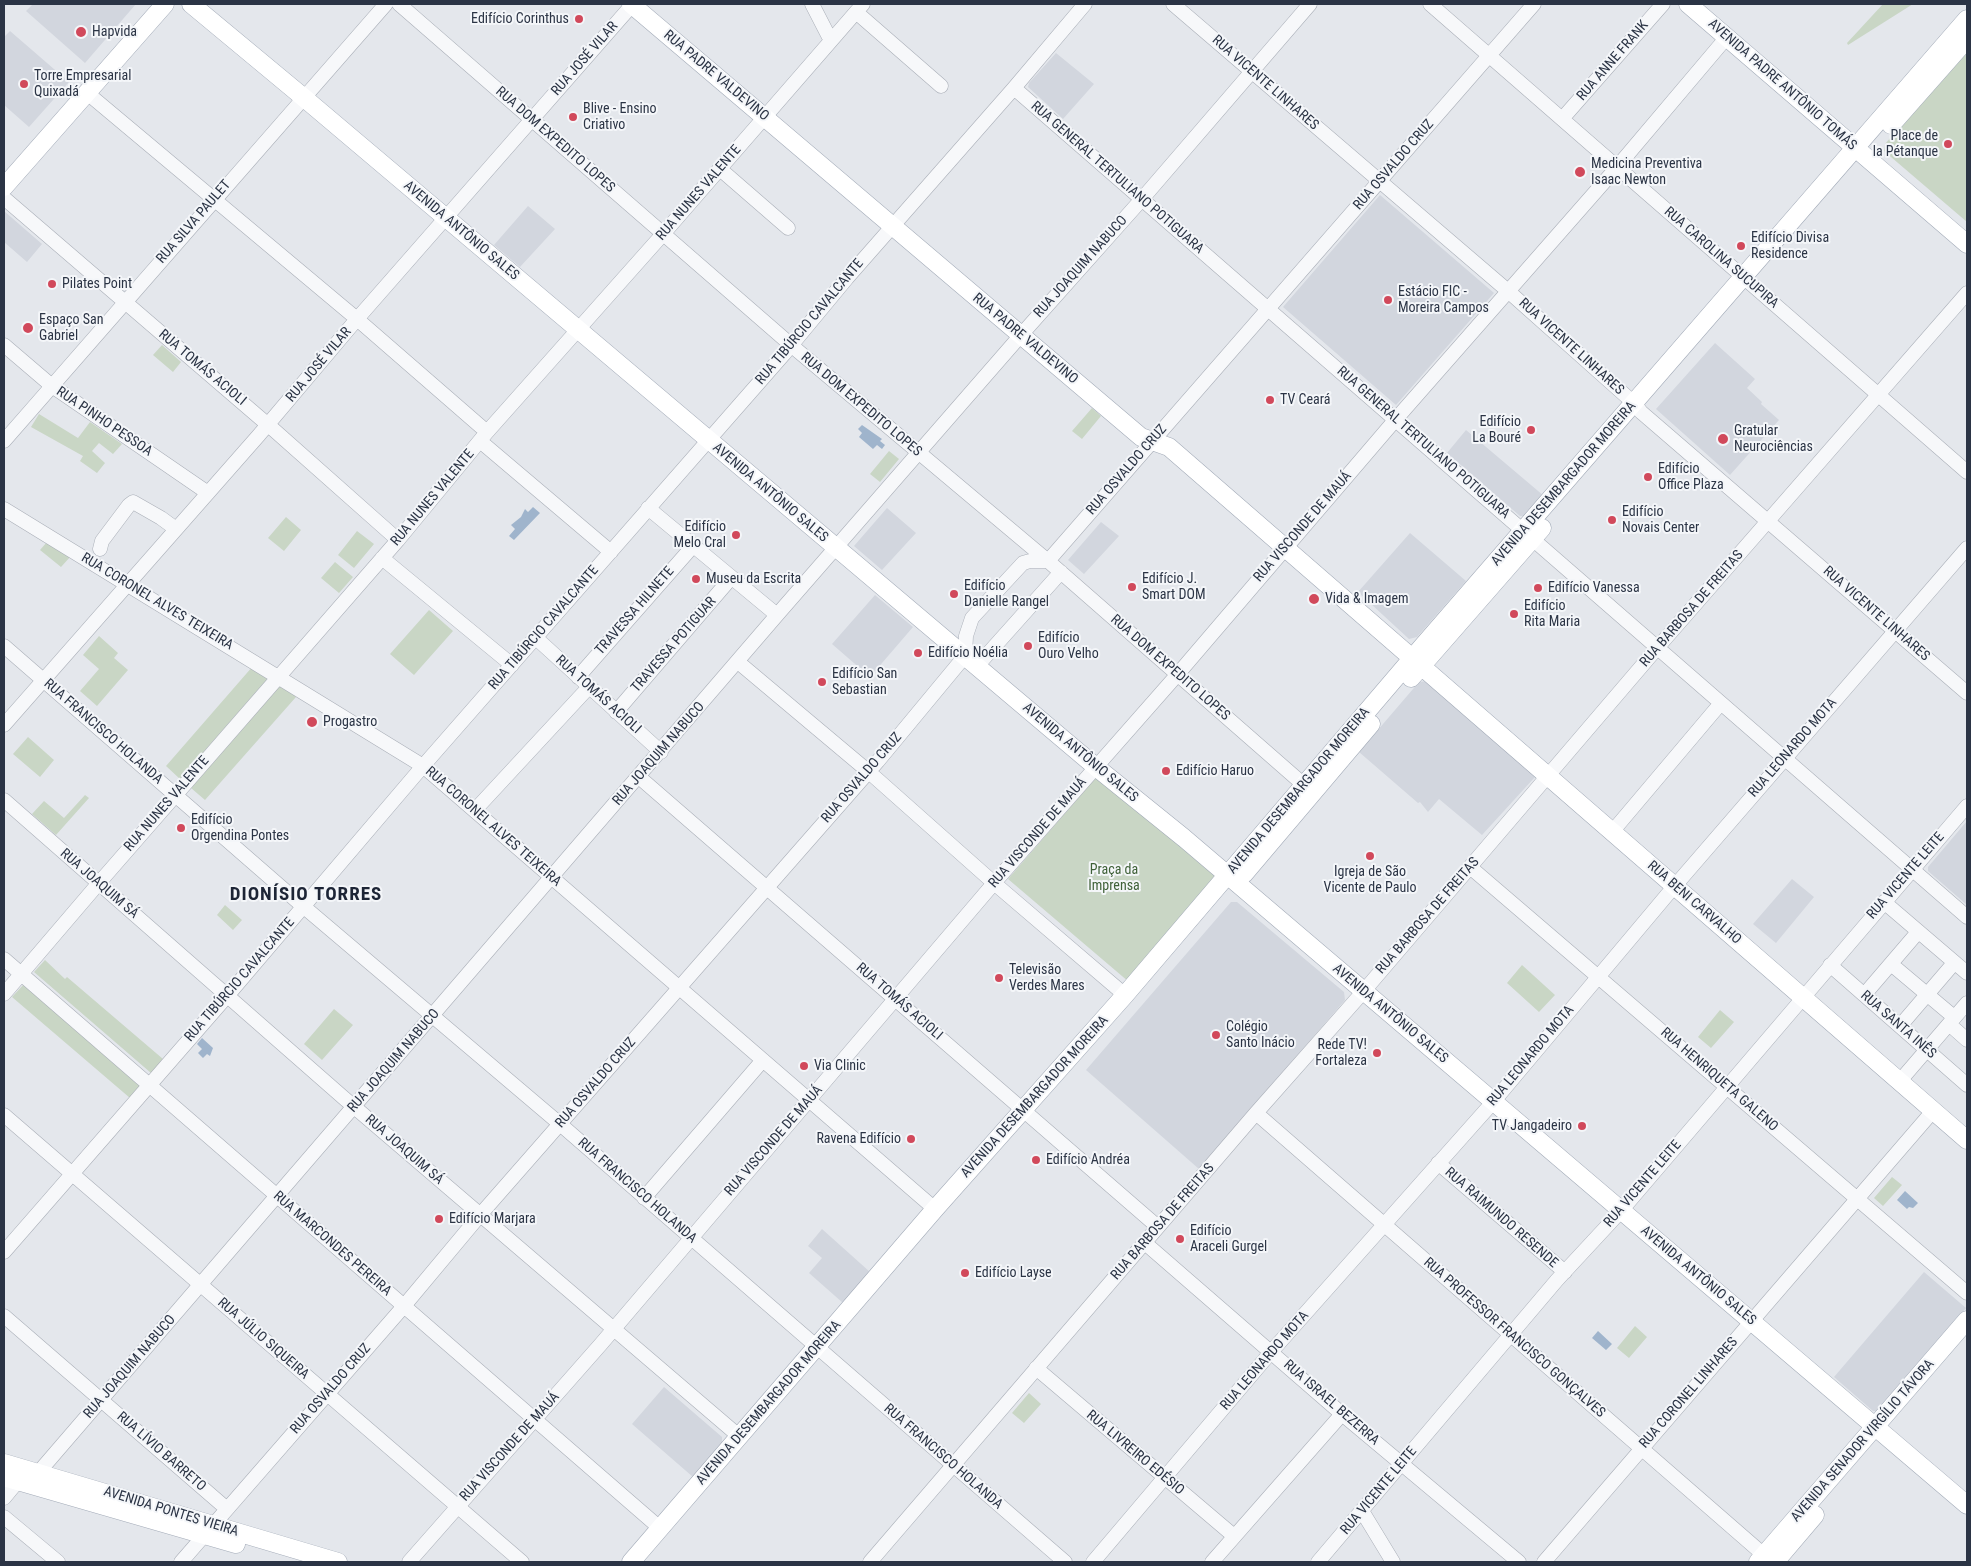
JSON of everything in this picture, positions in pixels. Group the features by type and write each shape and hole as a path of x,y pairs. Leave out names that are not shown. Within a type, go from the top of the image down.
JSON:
{"main road":[{"path":"4,171 148,4"},
{"path":"4,187 165,4"},
{"name":"AVENIDA ANTÔNIO SALES","path":"191,4 1494,1101 1967,1505"},
{"name":"RUA PADRE VALDEVINO","path":"632,4 1141,437 1169,447 1417,661"},
{"name":"AVENIDA PADRE ANTÔNIO TOMÁS","path":"1688,4 1967,229"},
{"name":"AVENIDA PADRE ANTÔNIO TOMÁS","path":"1707,4 1967,244"},
{"name":"AVENIDA DESEMBARGADOR MOREIRA","path":"1864,147 1967,19"},
{"name":"AVENIDA DESEMBARGADOR MOREIRA","path":"631,1562 740,1437 821,1352 990,1164 1028,1114 1125,995 1232,880 1304,785 1528,535 1864,147 1967,39"},
{"name":"AVENIDA DESEMBARGADOR MOREIRA","path":"646,1562 821,1352 935,1209 1028,1114 1232,880 1417,661"},
{"name":"RUA BENI CARVALHO","path":"1417,661 1899,1082 1933,1111 1965,1133"},
{"name":"AVENIDA SENADOR VIRGÍLIO TÁVORA","path":"1880,1430 1967,1320"},
{"name":"AVENIDA SENADOR VIRGÍLIO TÁVORA","path":"1767,1560 1880,1430 1967,1338"},
{"name":"AVENIDA PONTES VIEIRA","path":"4,1463 209,1530 297,1562"},
{"name":"AVENIDA PONTES VIEIRA","path":"11,1479 338,1562"}],"street":[{"name":"RUA SILVA PAULET","path":"4,441 213,199 386,4"},
{"name":"RUA DOM EXPEDITO LOPES","path":"398,4 918,454 1061,572 1304,785"},
{"name":"RUA JOSÉ VILAR","path":"4,725 128,585 632,4"},
{"path":"812,4 832,39"},
{"name":"RUA VICENTE LINHARES","path":"1173,4 1508,291 1638,408 1967,694"},
{"name":"RUA JOAQUIM NABUCO","path":"4,1498 11,1479 38,1473 1020,335 1142,199 1310,4"},
{"name":"RUA CAROLINA SUCUPIRA","path":"1430,4 1967,472"},
{"name":"RUA OSVALDO CRUZ","path":"1048,561 1534,4"},
{"name":"RUA ANNE FRANK","path":"1562,119 1663,4"},
{"name":"RUA TIBÚRCIO CAVALCANTE","path":"4,1252 228,995 423,766 1014,88 1081,5"},
{"path":"860,8 941,86"},
{"name":"RUA NUNES VALENTE","path":"4,994 398,540 484,436 766,118 860,8"},
{"name":"RUA VISCONDE DE MAUÁ","path":"409,1562 614,1329 994,883 1617,167 1727,37"},
{"name":"RUA GENERAL TERTULIANO POTIGUARA","path":"1014,88 1967,917"},
{"path":"86,92 357,320 610,552"},
{"path":"720,169 788,228"},
{"name":"RUA TOMÁS ACIOLI","path":"4,198 268,424 398,540"},
{"name":"RUA BARBOSA DE FREITAS","path":"874,1561 1036,1368 1146,1243 1256,1112 1363,992 1658,647 1967,293"},
{"name":"RUA PINHO PESSOA","path":"4,346 52,386 208,493"},
{"path":"100,549 102,541 133,502 176,529"},
{"path":"648,508 777,616"},
{"name":"RUA CORONEL ALVES TEIXEIRA","path":"4,509 280,676 423,766 935,1209"},
{"name":"TRAVESSA HILNETE","path":"578,677 693,546"},
{"name":"RUA LEONARDO MOTA","path":"1093,1562 1272,1352 1494,1101 1674,886 1967,548"},
{"path":"382,558 512,665"},
{"path":"971,661 966,636 972,618 1023,563 1048,561"},
{"name":"RUA OSVALDO CRUZ","path":"181,1562 404,1306 480,1215 869,772 971,661 1061,572"},
{"name":"TRAVESSA POTIGUAR","path":"616,712 731,578"},
{"name":"RUA TOMÁS ACIOLI","path":"536,638 661,752"},
{"name":"RUA FRANCISCO HOLANDA","path":"4,646 303,907 560,1124 1065,1562"},
{"path":"738,662 869,772 994,883 1125,995"},
{"path":"475,810 589,687"},
{"path":"1612,832 1721,703"},
{"name":"RUA TOMÁS ACIOLI","path":"639,777 1158,1227"},
{"name":"RUA JOAQUIM SÁ","path":"4,800 354,1107 740,1437"},
{"name":"RUA VICENTE LEITE","path":"1318,1562 1967,806"},
{"name":"RUA HENRIQUETA GALENO","path":"1470,867 1967,1293"},
{"path":"1884,902 1967,973"},
{"path":"1864,995 1918,932"},
{"name":"RUA MARCONDES PEREIRA","path":"4,959 661,1529"},
{"path":"1900,1026 1954,963"},
{"path":"1891,964 1926,994 1960,1013 1967,1040"},
{"name":"RUA SANTA INÊS","path":"1830,965 1967,1085"},
{"path":"1899,1082 1926,1049 1960,1013"},
{"path":"644,1198 763,1060"},
{"name":"RUA CORONEL LINHARES","path":"1544,1562 1933,1111"},
{"name":"RUA PROFESSOR FRANCISCO GONÇALVES","path":"1256,1112 1384,1226 1642,1448 1767,1560"},
{"name":"RUA JÚLIO SIQUEIRA","path":"4,1115 522,1562"},
{"name":"RUA RAIMUNDO RESENDE","path":"1438,1164 1565,1272"},
{"name":"RUA ISRAEL BEZERRA","path":"1146,1243 1342,1414 1519,1562"},
{"name":"RUA LÍVIO BARRETO","path":"4,1316 227,1509"},
{"name":"RUA LIVREIRO EDÉSIO","path":"1036,1368 1234,1536"},
{"path":"1212,1562 1342,1414"},
{"path":"1362,1511 1394,1562"},
{"path":"4,1517 58,1562"}],"shaded area":[{"name":"Hapvida","path":"33,4 136,4 85,63 26,11"},
{"name":"Torre Empresarial Quixadá","path":"10,31 69,82 29,127 4,105 4,37"},
{"path":"1056,53 1094,84 1063,119 1028,87 1029,83"},
{"name":"Estácio FIC - Moreira Campos","path":"1380,195 1494,293 1396,405 1283,307"},
{"path":"528,206 555,229 520,267 494,245"},
{"path":"4,211 42,244 27,262 4,242"},
{"path":"1715,343 1755,379 1747,388 1779,420 1730,475 1656,409"},
{"path":"1466,430 1544,496 1525,516 1520,516 1447,453"},
{"path":"887,508 916,533 882,570 854,546"},
{"path":"1101,522 1119,536 1084,574 1068,560"},
{"path":"1410,533 1466,581 1417,637 1409,639 1358,592"},
{"path":"875,595 913,627 870,677 832,644"},
{"path":"1428,681 1535,772 1535,777 1482,835 1439,799 1428,812 1420,802 1418,803 1359,752 1419,682"},
{"path":"1967,821 1967,905 1928,871 1928,867"},
{"path":"1792,879 1814,897 1776,943 1753,924"},
{"name":"Colégio Santo Inácio","path":"1231,902 1237,902 1344,992 1345,1000 1199,1169 1086,1070"},
{"path":"822,1229 870,1272 843,1303 809,1273 822,1258 808,1246"},
{"path":"1924,1272 1966,1308 1877,1411 1873,1411 1834,1377"},
{"path":"664,1387 722,1437 722,1443 693,1477 632,1424"}],"green space":[{"path":"1883,4 1913,4 1848,45 1847,43"},
{"path":"1967,50 1967,222 1884,151 1885,144"},
{"path":"162,345 181,362 173,372 153,355"},
{"path":"1092,408 1101,416 1082,439 1072,431"},
{"path":"39,414 78,438 90,422 122,444 113,454 99,443 92,451 105,463 97,473 80,461 83,456 31,427"},
{"path":"889,451 899,459 880,482 870,474"},
{"path":"286,517 301,530 284,551 268,538"},
{"path":"357,531 374,544 354,568 338,555"},
{"path":"47,542 71,556 61,567 40,550"},
{"path":"335,562 353,577 339,593 321,578"},
{"path":"429,610 453,631 414,675 390,654"},
{"path":"99,636 118,653 114,658 128,670 97,706 80,691 99,669 83,655"},
{"path":"253,666 270,676 180,779 166,766"},
{"path":"281,684 296,697 205,800 191,788"},
{"path":"28,737 54,760 40,777 13,754"},
{"name":"Praça da Imprensa","path":"1099,774 1220,877 1129,982 1008,879"},
{"path":"85,795 89,798 56,835 32,814 44,801 64,818"},
{"path":"225,905 242,920 233,930 217,915"},
{"path":"45,960 65,979 67,977 163,1059 151,1073 34,972"},
{"path":"1522,965 1555,995 1539,1012 1507,983"},
{"path":"25,983 142,1084 130,1098 12,997"},
{"path":"334,1009 353,1025 322,1060 304,1044"},
{"path":"1720,1010 1734,1022 1711,1048 1698,1037"},
{"path":"1892,1177 1902,1185 1883,1206 1874,1198"},
{"path":"1635,1326 1647,1337 1629,1358 1617,1348"},
{"path":"1029,1393 1041,1404 1024,1423 1012,1413"}],"water":[{"path":"862,425 882,439 880,441 885,445 882,449 877,445 873,449 859,437 862,433 858,429"},
{"path":"533,507 540,513 514,540 509,536 515,529 511,525 521,517 525,509 528,512"},
{"path":"202,1038 213,1048 210,1056 207,1054 203,1058 198,1053 202,1049 197,1044"},
{"path":"1905,1191 1918,1203 1913,1208 1909,1207 1907,1209 1897,1200"},
{"path":"1598,1331 1612,1344 1606,1350 1592,1338"}],"place":[{"name":"Edifício Corinthus","path":"579,19"},
{"name":"Hapvida","path":"81,32"},
{"name":"Torre Empresarial Quixadá","path":"24,84"},
{"name":"Blive - Ensino Criativo","path":"573,117"},
{"name":"Place de la Pétanque","path":"1948,144"},
{"name":"Medicina Preventiva Isaac Newton","path":"1580,172"},
{"name":"Edifício Divisa Residence","path":"1741,246"},
{"name":"Pilates Point","path":"52,284"},
{"name":"Estácio FIC - Moreira Campos","path":"1388,300"},
{"name":"Espaço San Gabriel","path":"28,328"},
{"name":"TV Ceará","path":"1270,400"},
{"name":"Edifício La Bouré","path":"1531,430"},
{"name":"Gratular Neurociências","path":"1723,439"},
{"name":"Edifício Office Plaza","path":"1648,477"},
{"name":"Edifício Novais Center","path":"1612,520"},
{"name":"Edifício Melo Cral","path":"736,535"},
{"name":"Museu da Escrita","path":"696,579"},
{"name":"Edifício J. Smart DOM","path":"1132,587"},
{"name":"Edifício Vanessa","path":"1538,588"},
{"name":"Edifício Danielle Rangel","path":"954,594"},
{"name":"Vida & Imagem","path":"1314,599"},
{"name":"Edifício Rita Maria","path":"1514,614"},
{"name":"Edifício Ouro Velho","path":"1028,646"},
{"name":"Edifício Noélia","path":"918,653"},
{"name":"Edifício San Sebastian","path":"822,682"},
{"name":"Progastro","path":"312,722"},
{"name":"Edifício Haruo","path":"1166,771"},
{"name":"Edifício Orgendina Pontes","path":"181,828"},
{"name":"Igreja de São Vicente de Paulo","path":"1370,856"},
{"name":"Televisão Verdes Mares","path":"999,978"},
{"name":"Colégio Santo Inácio","path":"1216,1035"},
{"name":"Rede TV! Fortaleza","path":"1377,1053"},
{"name":"Via Clinic","path":"804,1066"},
{"name":"TV Jangadeiro","path":"1582,1126"},
{"name":"Ravena Edifício","path":"911,1139"},
{"name":"Edifício Andréa","path":"1036,1160"},
{"name":"Edifício Marjara","path":"439,1219"},
{"name":"Edifício Araceli Gurgel","path":"1180,1239"},
{"name":"Edifício Layse","path":"965,1273"}],"district":[{"name":"DIONÍSIO TORRES","path":"306,895"}]}
